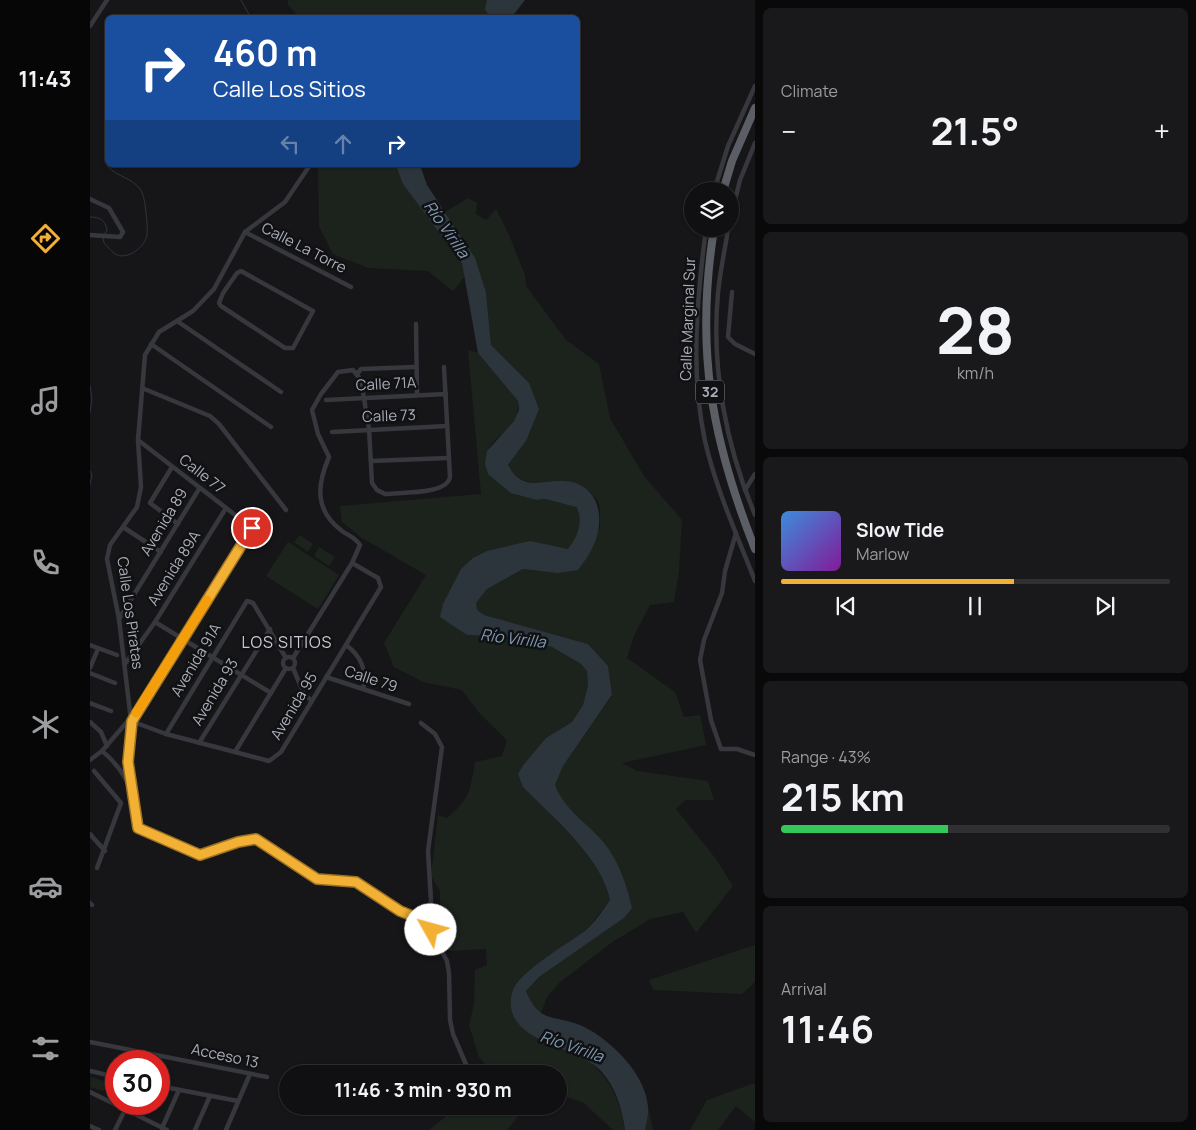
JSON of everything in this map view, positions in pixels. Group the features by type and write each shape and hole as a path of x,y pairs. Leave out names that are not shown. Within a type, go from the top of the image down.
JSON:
{"highway":[{"path":"726,182 732,160 755,108"},
{"name":"32","path":"712,237 704,266 704,344 710,393 721,452 755,549"}],"street":[{"path":"90,26 105,1"},
{"path":"717,182 724,158 755,86"},
{"path":"739,184 755,143"},
{"path":"724,158 732,160"},
{"name":"Calle Los Piratas","path":"132,721 128,709 125,664 108,559 110,545 137,507 142,487 138,440 144,354 159,332 193,310 214,289 245,232 285,202 309,167"},
{"path":"90,199 109,208 123,232 120,237 90,235"},
{"name":"Calle La Torre","path":"245,232 351,287"},
{"name":"Calle Marginal Sur","path":"706,237 696,369 705,440 736,533 755,581"},
{"path":"727,237 718,293 716,346 720,390 731,444 745,492 755,515"},
{"path":"245,272 314,311 293,348 289,350 221,306 219,303 223,293 237,273 245,272"},
{"path":"214,289 223,293"},
{"path":"732,292 728,337 735,344 755,354"},
{"path":"177,321 280,392"},
{"path":"416,324 417,395"},
{"path":"151,344 271,427"},
{"path":"357,374 361,369 416,366"},
{"path":"312,700 304,694 293,668 295,662 293,658 352,563 360,545 355,538 342,531 332,521 318,490 329,457 318,434 312,410 321,394 338,372 348,369 357,374 361,380 369,429 372,483 377,490 385,494 442,489 449,481 444,367"},
{"path":"142,388 210,416 219,424 286,510"},
{"name":"Calle 71A","path":"326,400 446,394"},
{"name":"Calle 73","path":"332,432 447,426"},
{"name":"Calle 77","path":"138,440 199,489 252,528 183,639"},
{"path":"371,461 448,458"},
{"path":"172,468 150,503 178,524"},
{"path":"745,492 755,474"},
{"name":"Avenida 89","path":"119,620 199,489"},
{"path":"726,504 737,501"},
{"name":"Avenida 89A","path":"125,664 155,622 226,508"},
{"path":"123,527 161,552"},
{"path":"736,533 724,571 722,593 703,644 700,664 711,720 721,749 737,750 755,755"},
{"name":"Avenida 95","path":"235,752 263,761 273,760 281,752 381,584 378,578 352,563"},
{"name":"Avenida 91A","path":"166,734 211,656 245,603 249,601 253,603 270,629"},
{"path":"155,622 271,692"},
{"path":"90,760 107,746 127,722 132,721 166,734 235,752 286,668 284,664 286,658 270,629"},
{"name":"Avenida 93","path":"199,743 240,674 270,629"},
{"path":"183,639 132,721 128,762 139,829 184,849 201,854 238,842 256,839 314,878 356,882 400,911 425,921 446,961 449,973 450,1020 453,1034 466,1065"},
{"path":"90,645 117,655"},
{"path":"346,645 356,654 361,664 365,677 363,689"},
{"path":"90,668 98,649"},
{"path":"286,658 293,658"},
{"path":"286,668 293,668"},
{"path":"90,673 116,684"},
{"name":"Calle 79","path":"326,677 409,704"},
{"path":"90,703 111,711"},
{"path":"90,722 101,732 107,746"},
{"path":"421,723 435,734 442,747 428,851 431,901 425,921"},
{"path":"102,751 119,768 134,800"},
{"path":"94,771 121,803 98,868"},
{"path":"90,834 104,851"},
{"name":"Acceso 13","path":"90,1042 132,1050"},
{"name":"Acceso 13","path":"170,1058 267,1077"},
{"path":"90,1072 105,1075"},
{"path":"226,1130 250,1074"},
{"path":"170,1088 238,1102"},
{"path":"136,1115 165,1129 179,1090"},
{"path":"90,1092 105,1100"},
{"path":"194,1130 210,1096"},
{"path":"115,1130 122,1115"},
{"path":"228,1125 234,1130"},
{"path":"90,1126 99,1130"}],"shaded area":[{"path":"288,0 511,0 504,15 297,15 288,5"},
{"path":"318,167 411,167 470,270 453,291 428,271 368,268 333,254 319,226"},
{"path":"468,198 477,203 476,214 486,220 496,209 525,275 526,286 566,340 599,364 610,418 644,476 682,520 679,571 674,602 650,605 634,636 627,658 675,692 684,717 700,715 706,745 622,763 637,771 708,781 714,800 685,800 676,809 716,859 733,886 696,933 683,912 650,919 611,943 559,983 547,997 541,1013 533,1007 526,991 539,977 624,918 605,844 562,801 555,785 563,766 612,696 608,667 588,644 483,615 477,611 476,603 487,589 523,569 557,573 600,528 600,511 597,500 580,485 570,482 537,483 526,481 517,476 508,465 526,441 529,383 491,345 486,292 475,259 445,212"},
{"path":"468,350 478,353 518,401 516,418 487,451 537,500 560,496 573,497 580,517 580,524 577,536 569,549 556,547 461,569 454,585 467,635 511,637 552,647 581,664 587,671 588,685 583,705 572,722 546,738 524,764 523,787 587,854 605,884 610,900 588,928 538,965 512,992 550,1044 556,1048 579,1055 598,1069 616,1097 625,1130 613,1130 584,1103 567,1097 567,1065 486,1065 479,1057 469,1025 474,1004 475,970 487,965 486,949 450,951 442,931 455,918 440,903 440,891 431,876 438,815 447,818 455,811 468,794 475,762 502,756 507,740 480,714 462,690 423,682 394,667 384,643 426,575 362,538 342,522 340,506 481,494"},
{"path":"300,535 313,544 308,552 294,542"},
{"path":"288,542 339,575 318,609 266,576"},
{"path":"319,547 335,557 329,566 314,556"},
{"path":"755,945 755,982 742,994 653,990 649,980"},
{"path":"91,1077 105,1081 104,1091 90,1087"},
{"path":"755,1083 755,1122 736,1106 718,1130 690,1130 707,1100"},
{"path":"648,1107 653,1130 645,1130"},
{"path":"448,1115 519,1115 507,1130 429,1130"}],"water":[{"path":"487,0 525,0 513,15 489,15 485,9"},
{"path":"397,167 421,167 427,185 475,258 486,292 491,345 529,383 539,409 526,441 508,465 519,478 532,483 569,481 576,483 592,495 598,507 597,537 587,558 578,570 557,573 523,569 487,589 476,603 477,610 484,615 588,644 608,666 612,695 563,766 555,785 571,810 610,851 622,874 632,908 624,918 539,977 526,991 531,1002 543,1014 572,1022 593,1032 625,1059 641,1082 646,1095 648,1116 645,1130 625,1130 618,1099 611,1084 601,1071 590,1062 529,1033 517,1023 511,1010 512,993 523,976 586,930 596,920 610,900 605,884 587,854 523,787 518,774 546,738 572,722 583,705 588,685 587,671 581,664 552,647 511,637 467,635 440,617 443,604 461,569 473,558 487,551 530,541 568,549 576,536 580,517 573,497 560,496 537,500 511,493 488,474 485,464 487,451 514,421 519,410 518,401 478,353 462,263 403,184"}],"waterway":[{"path":"241,0 249,15"},
{"path":"103,238 104,243 115,254 125,256 135,252 146,240 147,235 147,220 142,192 135,184 108,167"},
{"path":"90,217 99,218 103,221 107,230 105,234"},
{"path":"90,386 92,399 90,413"},
{"path":"90,471 92,474 90,485"},
{"name":"Río Virilla","path":"544,494 582,504 582,509"}],"slow traffic":[{"path":"136,713 207,600"}],"district":[{"name":"LOS SITIOS","path":"287,642"}],"route":[{"path":"252,528 132,721 128,762 138,828 200,855 252,838 256,839 314,878 356,882 400,911 425,921 431,930"}]}
